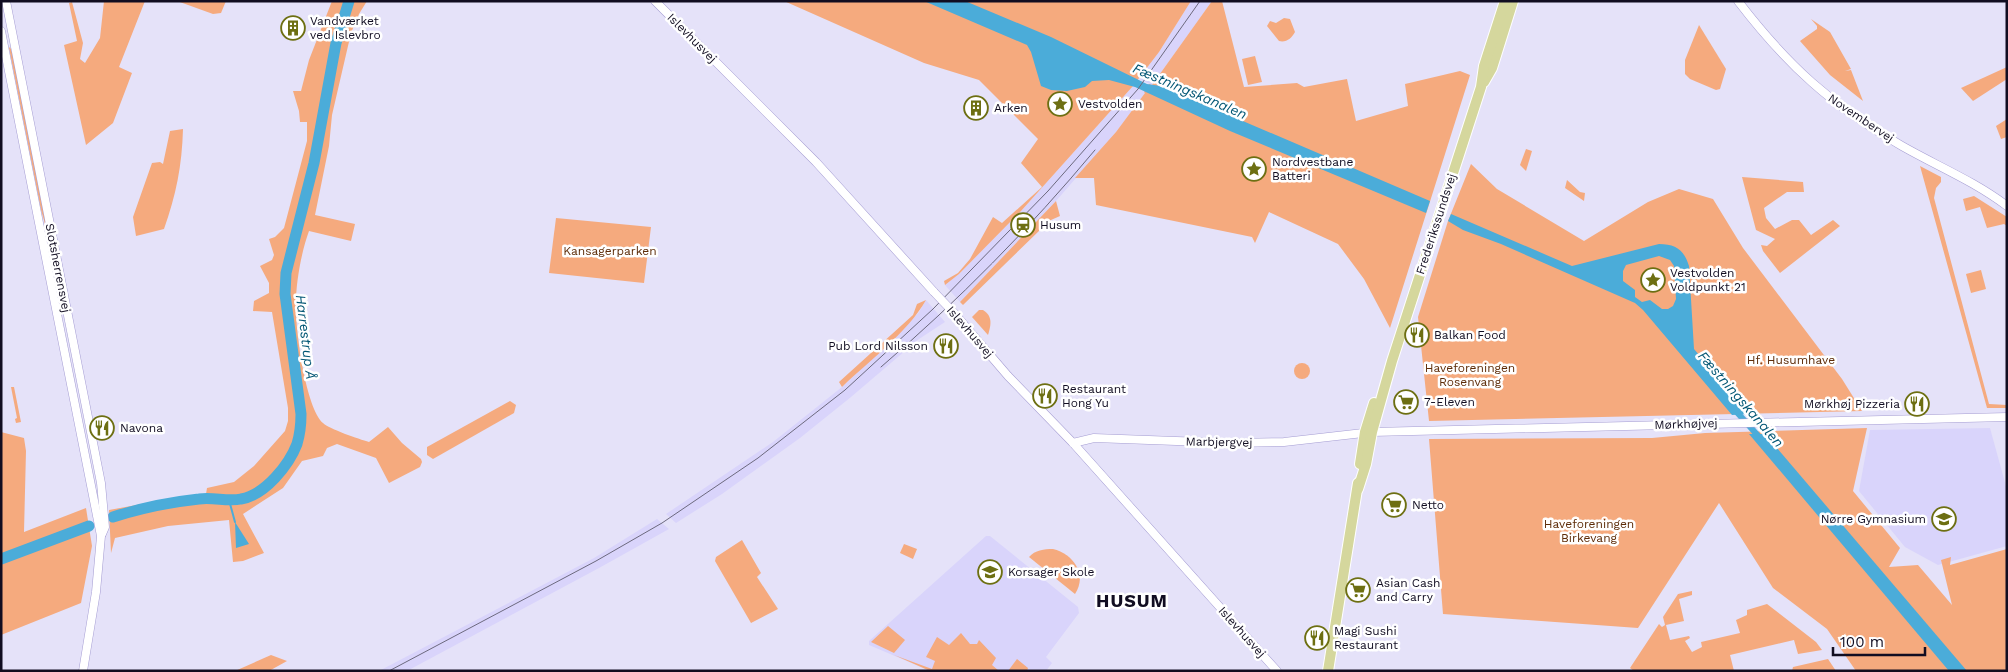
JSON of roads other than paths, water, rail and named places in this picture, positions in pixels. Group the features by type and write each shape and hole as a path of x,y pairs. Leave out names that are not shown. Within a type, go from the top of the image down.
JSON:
{"main road":[{"name":"Frederikssundsvej","path":"1328,671 1368,432 1382,378 1392,360 1481,88 1484,66 1505,1"},
{"name":"Frederikssundsvej","path":"1481,88 1492,68 1513,1"}],"street":[{"name":"Slotsherrensvej","path":"6,1 101,483 105,527 101,536"},
{"name":"Islevhusvej","path":"655,1 816,162 954,313 1008,376 1073,443 1277,671"},
{"name":"Novembervej","path":"1738,1 1786,59 1839,105 1903,147 1987,191 2007,206"},
{"name":"Slotsherrensvej","path":"1,31 101,536 96,592 83,671"},
{"name":"Mørkhøjvej","path":"1368,432 1726,422 2007,417"},
{"name":"Marbjergvej","path":"1073,443 1094,438 1231,443 1284,442 1368,432"}],"water":[{"path":"924,1 965,1 1051,37 1147,84 1161,86 1430,201 1426,213 1230,131 1135,87 1109,80 1092,81 1085,87 1067,91 1051,90 1041,86 1031,52 1027,45"},
{"path":"1451,214 1572,266 1659,244 1670,245 1679,249 1685,256 1689,266 1694,349 1749,414 1732,415 1635,303 1501,244 1463,230 1448,221","holes":["1659,256 1670,260 1674,266 1676,299 1673,306 1668,309 1662,309 1650,300 1642,302 1635,297 1635,290 1623,281 1623,271 1626,265"]},
{"path":"1749,434 1765,434 1967,671 1949,671"},
{"path":"235,522 249,544 236,548"}],"waterway":[{"name":"Harrestrup Å","path":"113,517 145,508 178,502 205,499 236,500 250,496 259,492 275,478 288,461 297,444 301,414 285,294 286,273 314,163 336,43 349,1"},
{"name":"Fæstningskanalen","path":"1734,409 1761,439"},
{"path":"229,500 235,522"},
{"name":"Harrestrup Å","path":"1,559 89,526"}],"tram line":[{"path":"389,671 596,561 662,523 758,458 845,390 933,309 1048,191 1138,89 1200,1"},
{"path":"881,367 993,263 1045,208 1095,150"}],"place":[{"name":"Vandværket ved Islevbro","path":"293,28"},
{"name":"Vestvolden","path":"1060,104"},
{"name":"Arken","path":"976,108"},
{"name":"Nordvestbane Batteri","path":"1254,169"},
{"name":"Husum","path":"1023,225"},
{"name":"Vestvolden Voldpunkt 21","path":"1653,280"},
{"name":"Balkan Food","path":"1417,335"},
{"name":"Pub Lord Nilsson","path":"946,346"},
{"name":"Restaurant Hong Yu","path":"1045,396"},
{"name":"7-Eleven","path":"1406,402"},
{"name":"Mørkhøj Pizzeria","path":"1917,404"},
{"name":"Navona","path":"102,428"},
{"name":"Netto","path":"1394,505"},
{"name":"Nørre Gymnasium","path":"1944,519"},
{"name":"Korsager Skole","path":"990,572"},
{"name":"Asian Cash and Carry","path":"1358,590"},
{"name":"Magi Sushi Restaurant","path":"1317,638"}],"district":[{"name":"HUSUM","path":"1132,601"}],"park label":[{"name":"Kansagerparken","path":"610,251"},
{"name":"Hf. Husumhave","path":"1791,360"},
{"name":"Haveforeningen Rosenvang","path":"1470,375"},
{"name":"Haveforeningen Birkevang","path":"1589,531"}]}
